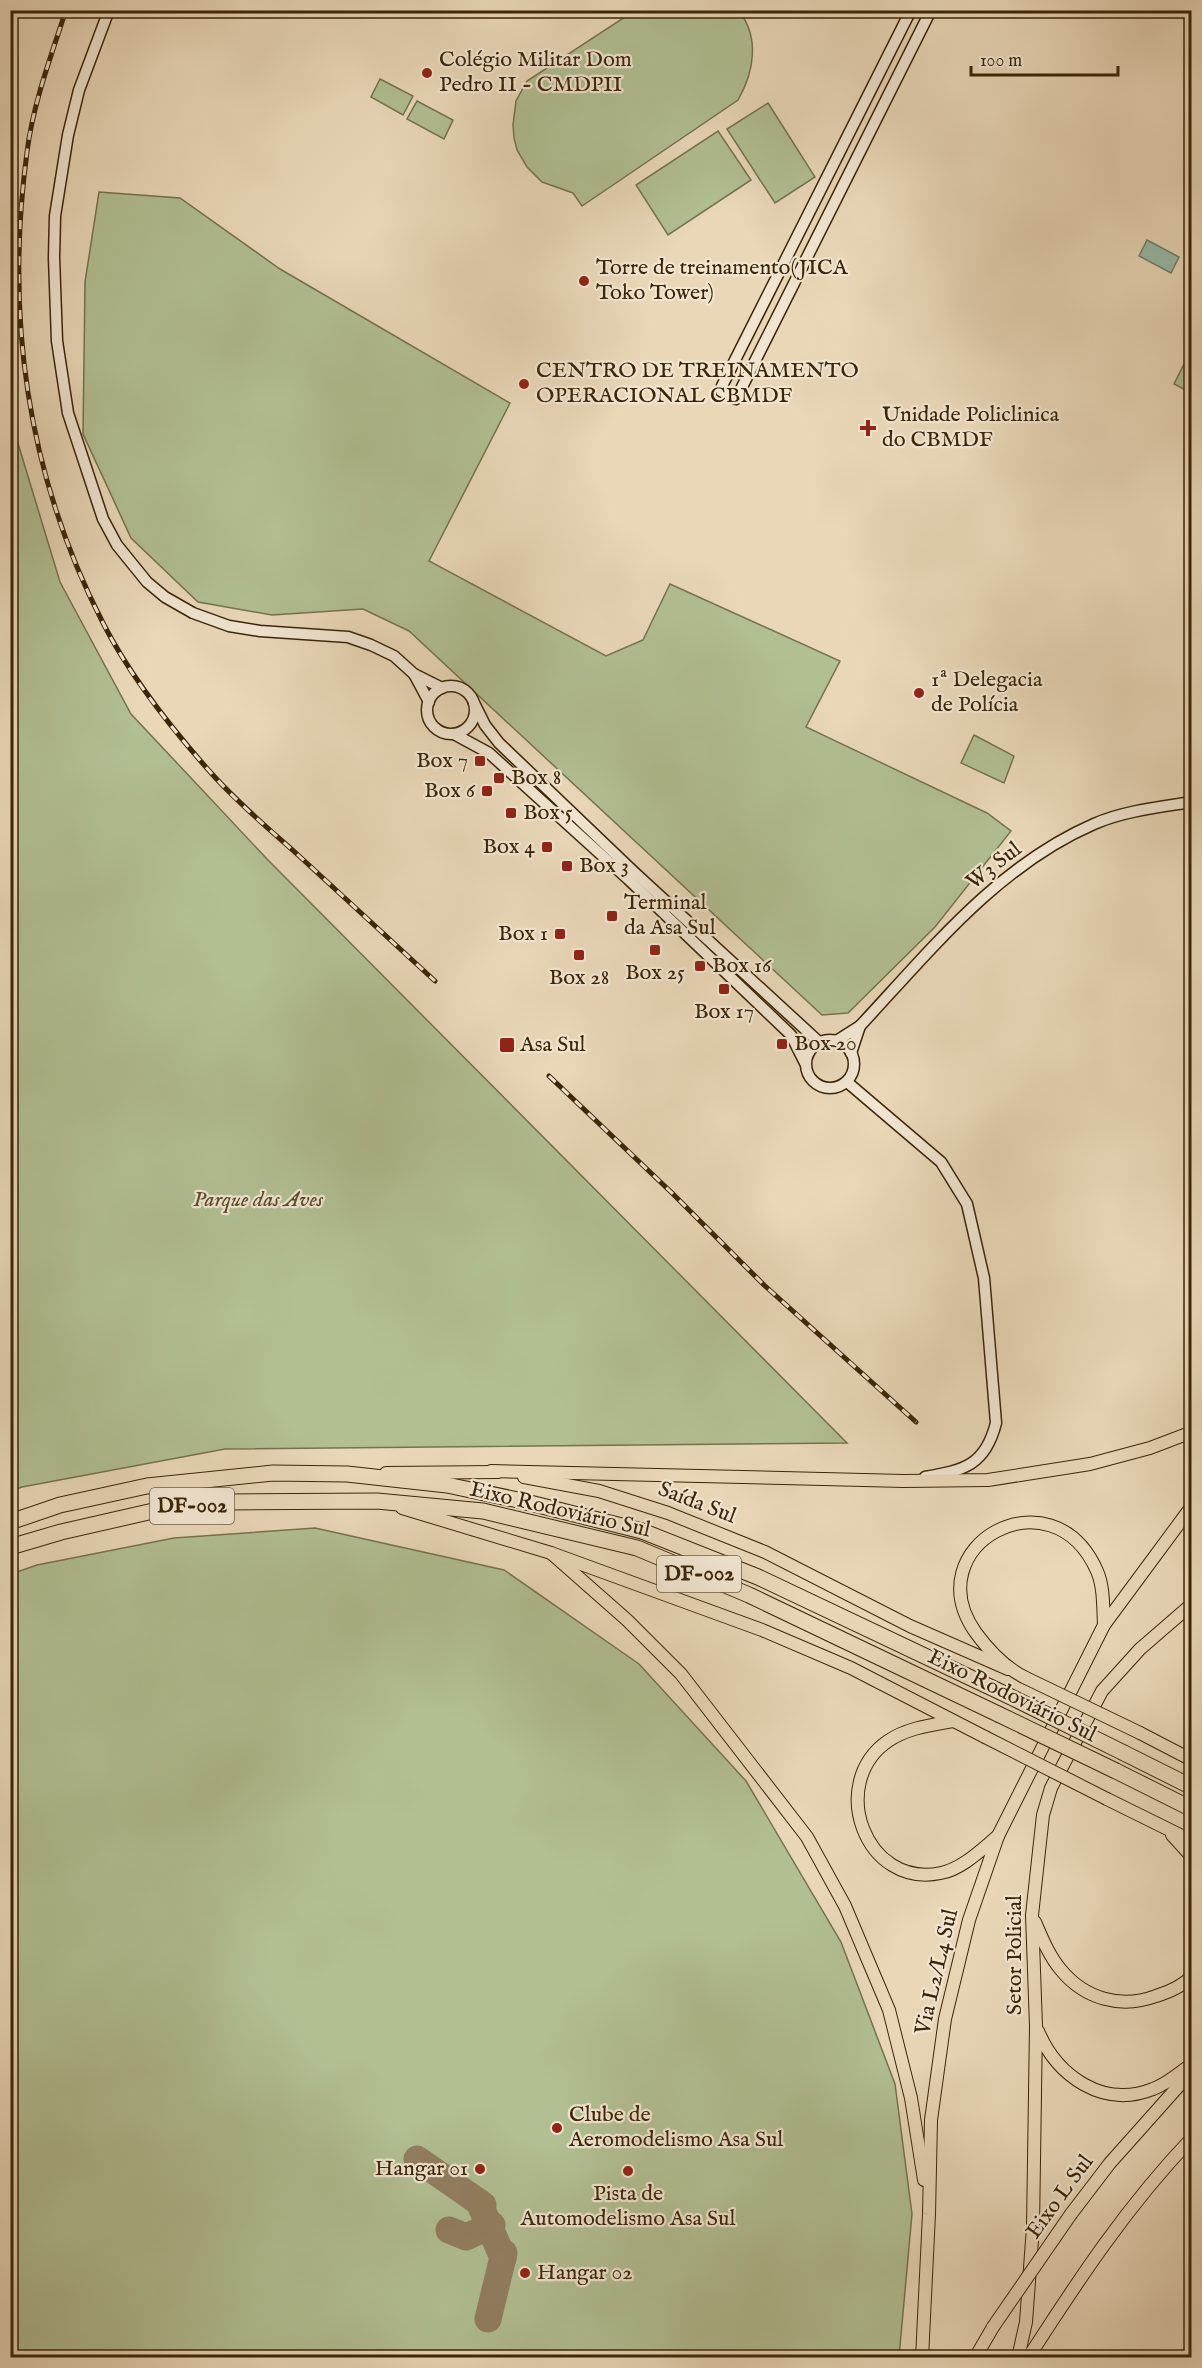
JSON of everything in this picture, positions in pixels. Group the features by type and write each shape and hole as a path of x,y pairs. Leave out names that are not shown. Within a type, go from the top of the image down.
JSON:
{"highway":[{"name":"Eixo Rodoviário Sul","path":"10,1522 60,1504 147,1486 273,1473 347,1474 447,1485 518,1500 642,1531 758,1577 1009,1696 1191,1787"},
{"name":"Eixo Rodoviário Sul","path":"10,1547 61,1532 153,1511 227,1502 377,1501 483,1511 637,1548 749,1595 999,1714 1191,1809"}],"main road":[{"path":"491,1470 904,1482 987,1480 1090,1464 1140,1451 1191,1431"},
{"name":"Saída Sul","path":"347,1474 491,1470 599,1491 668,1513 765,1552 910,1626 1008,1669 1191,1760"},
{"path":"377,1501 551,1553 762,1630 851,1668 1191,1841"},
{"name":"Via L2/L4 Sul","path":"922,2358 931,2120 945,2019 969,1920 998,1836 1104,1625 1191,1506"},
{"path":"1008,1669 984,1644 968,1622 960,1602 961,1575 972,1553 987,1536 1003,1526 1021,1522 1047,1524 1065,1533 1084,1549 1100,1581 1104,1625"},
{"path":"551,1553 627,1620 681,1674 807,1837 845,1906 889,2010 911,2098 929,2214"},
{"name":"Setor Policial","path":"1018,2358 1026,2322 1033,2227 1036,2026 1032,1915 1042,1815 1051,1788 1102,1691 1140,1649 1188,1608"},
{"path":"953,1721 909,1730 888,1741 875,1753 862,1772 858,1793 858,1819 872,1847 890,1864 918,1875 943,1873 967,1861 998,1836"},
{"path":"1168,1829 1191,1857"},
{"path":"1032,1915 1048,1952 1061,1971 1082,1990 1108,2002 1144,2001 1171,1991 1191,1976"},
{"path":"1036,2026 1043,2044 1061,2068 1079,2084 1106,2093 1129,2094 1150,2091 1162,2086 1191,2064"},
{"name":"Eixo L Sul","path":"975,2358 993,2327 1071,2214 1110,2163 1191,2071"},
{"path":"1028,2358 1095,2255 1160,2171 1191,2138"}],"street":[{"path":"109,10 79,90 68,135 55,216 54,258 57,341 68,413 103,519 117,545 147,582 165,597 193,613 229,626 260,631 348,637 394,656 414,674 442,688"},
{"path":"911,10 733,364 721,391 736,399 931,10"},
{"path":"883,68 899,75"},
{"path":"814,206 830,212"},
{"path":"733,364 748,374"},
{"path":"414,674 429,702"},
{"path":"805,1063 812,1047 819,1042 838,1040 851,1053 854,1068 847,1082 833,1089 817,1086 806,1072 805,1063 790,1035 636,887 489,753 454,734 444,733 436,728 428,713 429,702 434,693 452,686 462,688 470,694 485,725 499,743 634,872 819,1042"},
{"path":"454,734 464,730 471,723 475,714 474,703"},
{"name":"W3 Sul","path":"838,1040 860,1026 975,904 1022,866 1093,824 1135,812 1191,802"},
{"name":"W3 Sul","path":"851,1053 860,1026"},
{"path":"847,1082 941,1162 967,1204 984,1278 996,1423 992,1440 985,1450 962,1470 904,1482"}],"green space":[{"path":"634,11 739,11 750,32 751,67 738,100 582,206 573,193 542,182 527,167 517,150 514,138 516,101 527,81"},
{"path":"380,79 413,96 403,115 371,97"},
{"path":"417,101 453,120 444,139 407,119"},
{"path":"768,103 815,177 775,203 727,129"},
{"path":"718,131 751,180 668,235 636,185"},
{"path":"99,192 180,198 280,269 510,403 429,561 606,656 643,640 670,584 840,661 806,727 987,813 1011,831 935,927 848,1013 822,1015 409,631 363,609 272,615 198,602 131,538 83,434 85,282"},
{"path":"1191,350 1192,393 1174,384"},
{"name":"Parque das Aves","path":"10,417 60,582 131,714 267,859 847,1443 225,1449 22,1487 11,1491"},
{"path":"974,735 1014,756 1004,783 961,763"},
{"path":"315,1528 504,1570 639,1664 746,1781 841,1942 895,2084 912,2214 899,2357 11,2357 11,1574 37,1565 174,1538"}],"shaded area":[{"path":"1147,240 1179,257 1171,273 1139,256"}],"taxiway":[{"path":"417,2159 483,2205"},
{"path":"479,2202 503,2258"},
{"path":"449,2230 466,2237 492,2225"},
{"path":"488,2319 504,2253"}],"railway":[{"path":"66,10 43,80 30,134 21,213 19,274 21,334 28,394 40,452 56,510 77,567 103,623 126,663 167,721 197,757 243,806 435,981"},
{"path":"549,1076 672,1193 764,1285 916,1422"}],"place":[{"name":"Colégio Militar Dom Pedro II - CMDPII","path":"427,73"},
{"name":"Torre de treinamento(JICA Toko Tower)","path":"584,281"},
{"name":"CENTRO DE TREINAMENTO OPERACIONAL CBMDF","path":"524,384"},
{"name":"Unidade Policlinica do CBMDF","path":"868,428"},
{"name":"1ª Delegacia de Polícia","path":"919,693"},
{"name":"Box 7","path":"480,761"},
{"name":"Box 8","path":"499,778"},
{"name":"Box 6","path":"487,791"},
{"name":"Box 5","path":"511,813"},
{"name":"Box 4","path":"547,847"},
{"name":"Box 3","path":"567,866"},
{"name":"Terminal da Asa Sul","path":"612,916"},
{"name":"Box 1","path":"560,934"},
{"name":"Box 25","path":"655,950"},
{"name":"Box 28","path":"579,955"},
{"name":"Box 16","path":"700,966"},
{"name":"Box 17","path":"724,989"},
{"name":"Box 20","path":"782,1044"},
{"name":"Asa Sul","path":"507,1045"},
{"name":"Clube de Aeromodelismo Asa Sul","path":"557,2128"},
{"name":"Hangar 01","path":"480,2169"},
{"name":"Pista de Automodelismo Asa Sul","path":"628,2171"},
{"name":"Hangar 02","path":"525,2273"}]}
